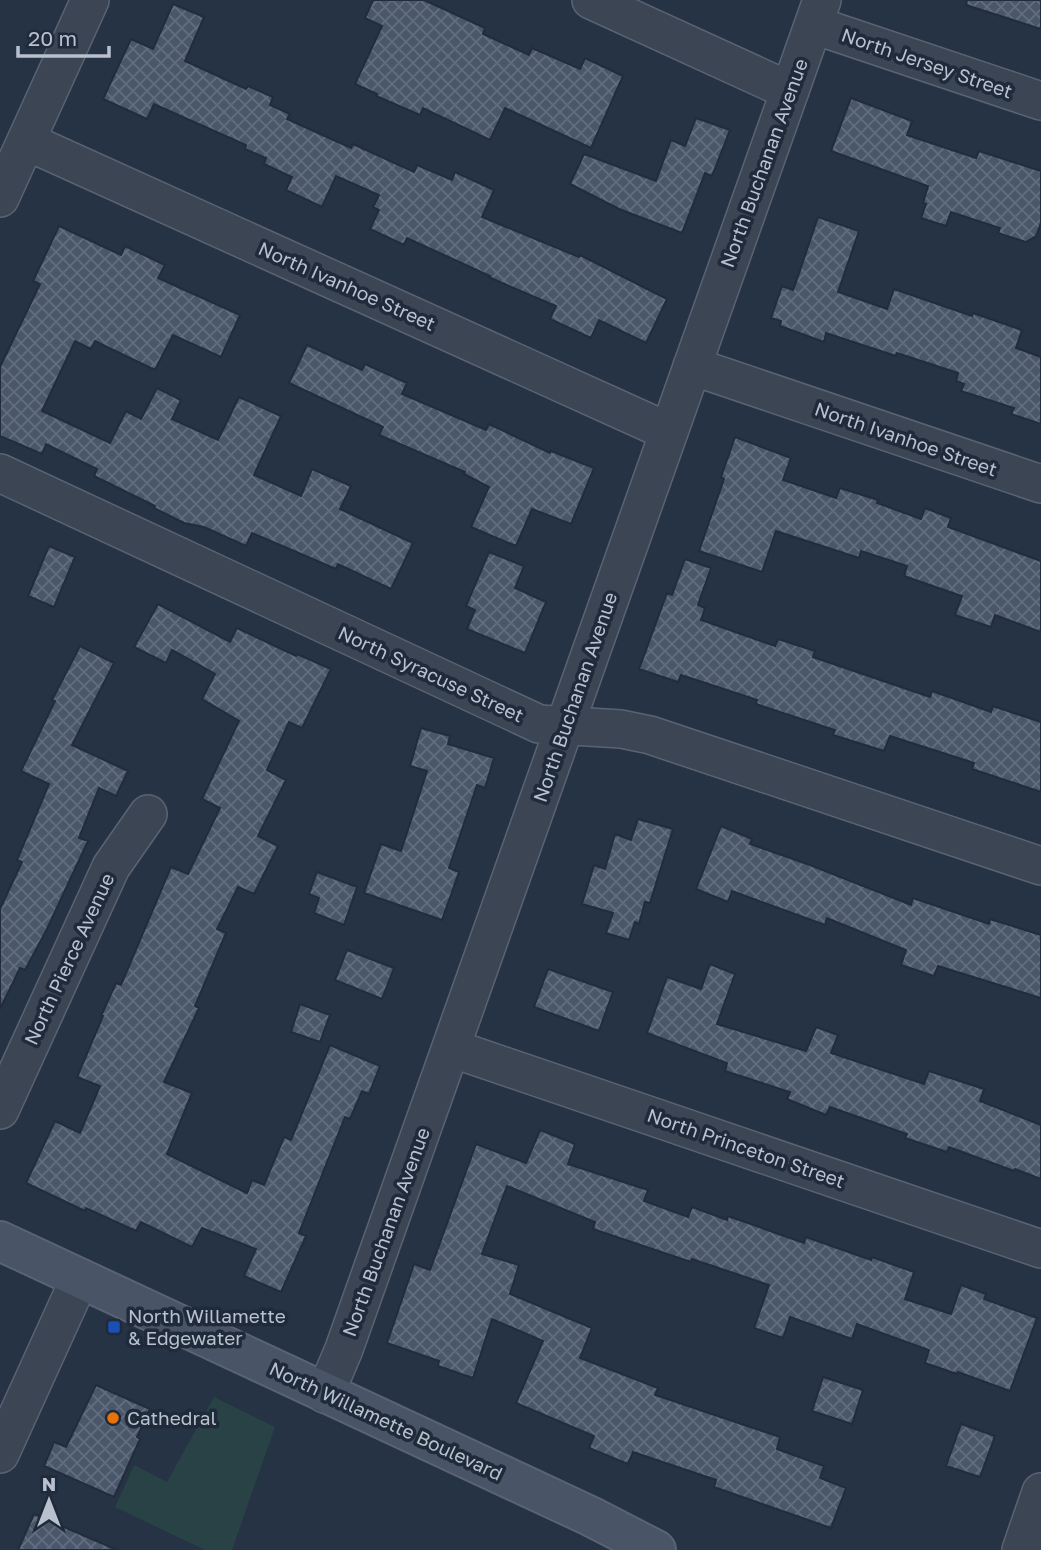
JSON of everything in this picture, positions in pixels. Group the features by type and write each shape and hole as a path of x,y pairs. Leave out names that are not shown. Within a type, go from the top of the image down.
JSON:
{"main road":[{"name":"North Willamette Boulevard","path":"0,1241 590,1516 656,1550"}],"street":[{"path":"0,196 90,0"},
{"path":"591,0 790,91"},
{"name":"North Buchanan Avenue","path":"325,1394 344,1349 818,12"},
{"name":"North Jersey Street","path":"818,12 1041,101"},
{"name":"North Ivanhoe Street","path":"26,141 669,432"},
{"name":"North Ivanhoe Street","path":"692,366 1041,484"},
{"name":"North Syracuse Street","path":"0,473 539,724 621,729 650,735 1041,866"},
{"name":"North Pierce Avenue","path":"0,1110 111,867 148,814"},
{"name":"North Princeton Street","path":"451,1048 1041,1249"},
{"path":"0,1454 80,1278"},
{"path":"1021,1550 1041,1492"}],"green space":[{"path":"214,1397 275,1427 232,1550 205,1550 115,1507 134,1465 167,1482"}],"building":[{"path":"373,0 424,0 485,28 483,34 529,55 532,48 580,69 585,58 623,76 591,148 505,108 490,140 423,108 420,115 355,84 382,26 365,18"},
{"path":"967,0 1041,0 1041,29 966,5"},
{"path":"173,4 204,17 185,61 246,89 248,86 273,97 270,105 290,114 287,119 351,148 353,144 414,172 417,165 452,180 455,172 494,190 482,217 579,257 580,255 667,299 646,343 599,320 591,338 550,319 556,306 407,238 404,245 370,229 379,210 373,207 379,195 336,176 322,207 286,190 292,177 264,164 266,158 245,149 246,145 154,104 147,119 103,99 131,39 153,49"},
{"path":"851,98 912,121 907,135 976,158 979,151 1041,171 1041,223 1036,236 1026,242 998,233 1000,228 951,212 946,226 921,218 928,186 831,151"},
{"path":"696,118 730,130 712,176 705,173 682,233 619,209 570,184 584,154 656,181 671,140 685,146"},
{"path":"818,217 859,231 838,292 887,309 894,289 1022,330 1016,348 1041,357 1041,424 1011,414 1014,408 961,391 964,384 956,381 958,373 826,333 824,342 780,326 781,321 771,318 782,286 793,290"},
{"path":"59,226 121,255 125,246 165,265 158,278 240,315 221,357 173,335 155,370 95,341 91,349 75,341 42,411 110,443 126,411 141,419 157,388 181,400 172,419 218,440 239,397 281,416 254,475 301,496 312,469 351,486 340,509 413,543 391,589 338,564 336,569 252,533 246,546 204,527 184,523 94,476 97,469 46,444 42,454 0,436 0,367 40,284 33,281"},
{"path":"307,345 362,370 365,364 407,383 402,394 486,430 489,424 550,453 551,451 594,468 571,524 532,509 516,546 471,527 489,487 464,474 465,472 379,435 383,427 289,383"},
{"path":"735,437 791,458 783,480 836,498 840,488 878,500 877,503 921,519 925,508 951,518 948,527 1041,561 1041,632 995,615 991,627 955,615 962,596 904,576 907,566 861,551 859,558 776,531 762,572 699,551 724,479 721,477"},
{"path":"49,546 75,557 54,607 28,596"},
{"path":"489,552 524,566 515,588 546,602 525,653 467,629 475,610 466,606"},
{"path":"685,559 711,568 698,605 705,608 701,620 775,646 778,639 815,651 813,657 930,697 932,691 991,712 993,706 1041,722 1041,792 972,769 974,763 890,736 884,751 833,735 835,730 756,704 757,700 681,675 678,682 639,669 667,593 672,595"},
{"path":"158,604 230,642 237,628 331,669 302,728 289,722 267,770 286,780 258,836 278,846 254,894 238,887 217,929 226,933 195,1006 199,1008 164,1082 192,1093 167,1154 247,1193 252,1180 264,1185 284,1137 291,1140 330,1045 380,1066 369,1094 362,1091 350,1119 345,1117 299,1233 306,1236 281,1292 244,1276 256,1249 202,1228 192,1247 141,1222 136,1231 26,1183 55,1121 80,1133 100,1086 77,1077 101,1016 116,983 121,985 171,867 188,874 220,808 202,799 239,721 202,699 215,674 172,650 166,663 134,647"},
{"path":"80,646 114,663 72,745 128,771 116,796 99,788 79,838 88,841 46,931 25,970 20,968 0,1009 0,909 22,862 17,860 49,784 21,771 55,701 52,700"},
{"path":"421,728 450,736 448,744 494,758 485,788 477,785 449,868 459,872 442,920 364,893 381,844 401,851 427,771 410,766"},
{"path":"638,819 673,829 650,903 645,902 639,924 635,922 629,940 606,933 613,913 582,904 594,865 605,869 615,834 631,840"},
{"path":"721,826 752,839 750,844 911,905 913,898 989,924 990,919 1041,935 1041,998 938,966 934,976 901,965 906,950 827,918 825,925 732,891 728,902 696,889"},
{"path":"317,872 357,887 344,925 314,913 319,898 309,894"},
{"path":"347,950 394,968 382,999 335,980"},
{"path":"710,964 735,974 717,1024 806,1051 816,1027 838,1035 831,1053 924,1084 929,1071 984,1089 980,1101 1041,1125 1041,1179 949,1147 947,1152 905,1138 907,1134 830,1107 826,1115 787,1099 790,1092 725,1071 727,1063 647,1033 667,977 701,989"},
{"path":"548,969 613,992 599,1031 534,1007"},
{"path":"300,1004 330,1015 320,1042 291,1032"},
{"path":"540,1130 575,1144 568,1164 648,1190 644,1201 688,1217 692,1207 727,1220 728,1216 804,1243 806,1237 914,1272 905,1299 951,1314 961,1285 986,1294 984,1299 1037,1318 1010,1391 925,1363 929,1350 857,1324 852,1339 790,1317 783,1338 754,1328 769,1285 593,1229 595,1222 507,1186 482,1254 519,1265 510,1294 592,1328 580,1358 658,1388 655,1395 780,1437 777,1449 824,1466 820,1478 846,1488 831,1528 714,1487 716,1480 633,1452 628,1464 589,1448 594,1436 516,1403 543,1341 492,1319 473,1378 438,1366 439,1361 387,1343 414,1264 430,1270 476,1144 526,1163"},
{"path":"823,1377 863,1390 852,1424 812,1411"},
{"path":"96,1385 150,1409 137,1437 140,1439 114,1497 44,1466 54,1442 66,1447"},
{"path":"961,1424 995,1436 980,1477 946,1466"},
{"path":"34,1514 117,1550 18,1550"}],"place":[{"name":"North Willamette & Edgewater","path":"114,1327"},
{"name":"Cathedral","path":"113,1418"}]}
